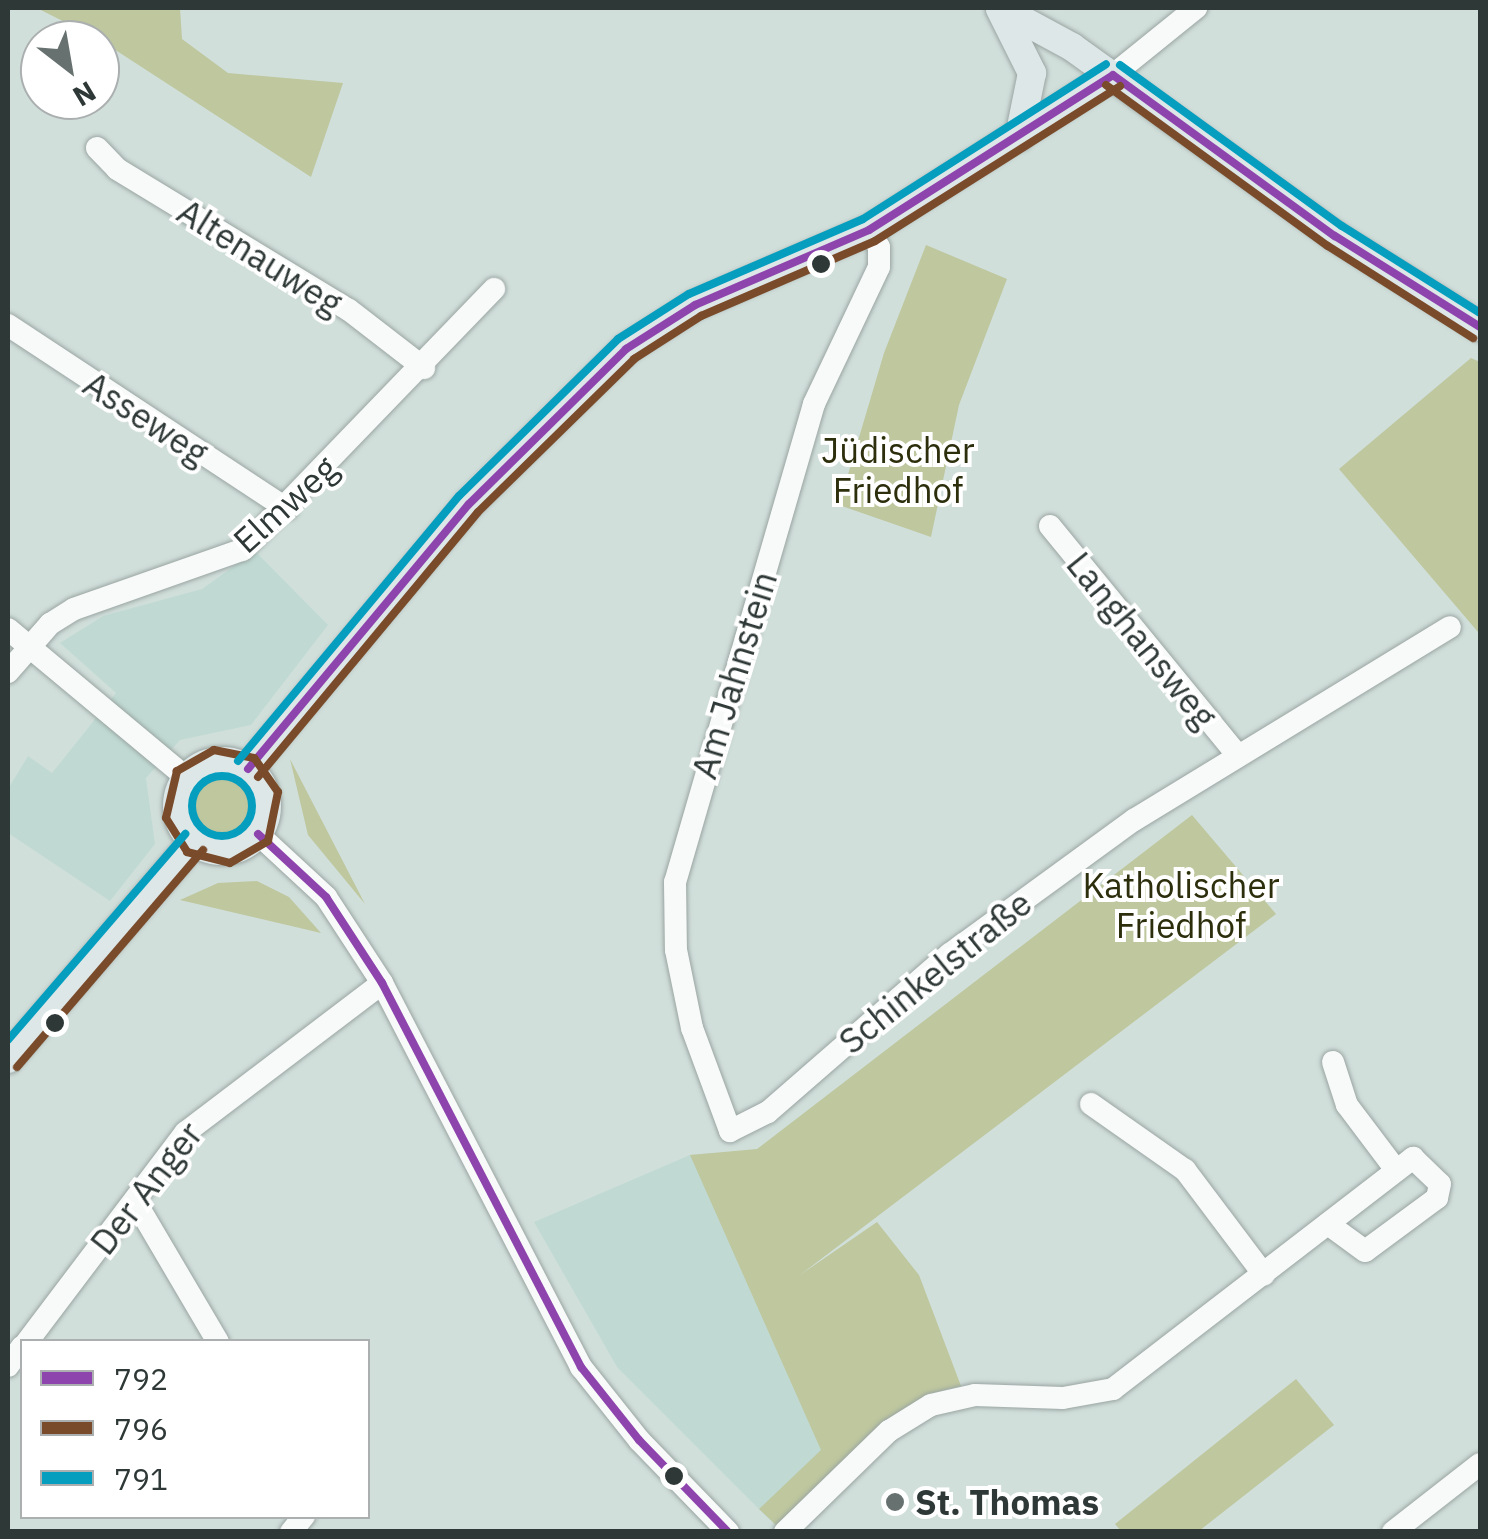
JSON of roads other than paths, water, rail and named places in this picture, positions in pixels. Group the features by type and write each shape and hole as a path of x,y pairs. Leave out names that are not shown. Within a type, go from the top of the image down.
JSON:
{"main road":[{"path":"1000,8 1113,75 1335,236 1480,327"},
{"path":"1000,8 1032,72 1020,138"},
{"path":"248,770 417,562 606,366 695,305 869,230 1020,138 1113,75"},
{"path":"216,762 248,770 268,804 258,834 228,851 194,842 178,816 187,778 216,762"},
{"path":"8,1059 194,842"}],"street":[{"path":"1113,75 1196,8"},
{"name":"Altenauweg","path":"97,148 117,169 349,310 424,368"},
{"name":"Am Jahnstein","path":"730,1131 692,1028 676,950 675,882 814,404 878,268 879,248 869,230"},
{"name":"Elmweg","path":"8,672 28,647 74,609 242,550 424,368 494,289"},
{"name":"Asseweg","path":"8,325 287,509"},
{"name":"Langhansweg","path":"1050,526 1236,754"},
{"name":"Schinkelstraße","path":"730,1131 768,1112 950,954 1042,885 1236,754 1450,627"},
{"path":"8,629 187,778"},
{"path":"258,834 326,897 382,983 581,1367 639,1440 728,1532"},
{"name":"Der Anger","path":"29,1339 186,1132 216,1105 382,983"},
{"path":"1333,1062 1347,1105 1396,1170"},
{"path":"1091,1104 1185,1170 1264,1275"},
{"path":"785,1532 888,1431 931,1406 975,1395 1063,1398 1114,1390 1413,1158 1428,1167 1440,1184 1438,1198 1365,1251 1328,1224"},
{"path":"135,1200 216,1339"},
{"path":"1393,1532 1480,1464"}],"place":[{"name":"St. Thomas","path":"895,1502"}],"park label":[{"name":"Jüdischer Friedhof","path":"898,470"},
{"name":"Katholischer Friedhof","path":"1181,905"}]}
